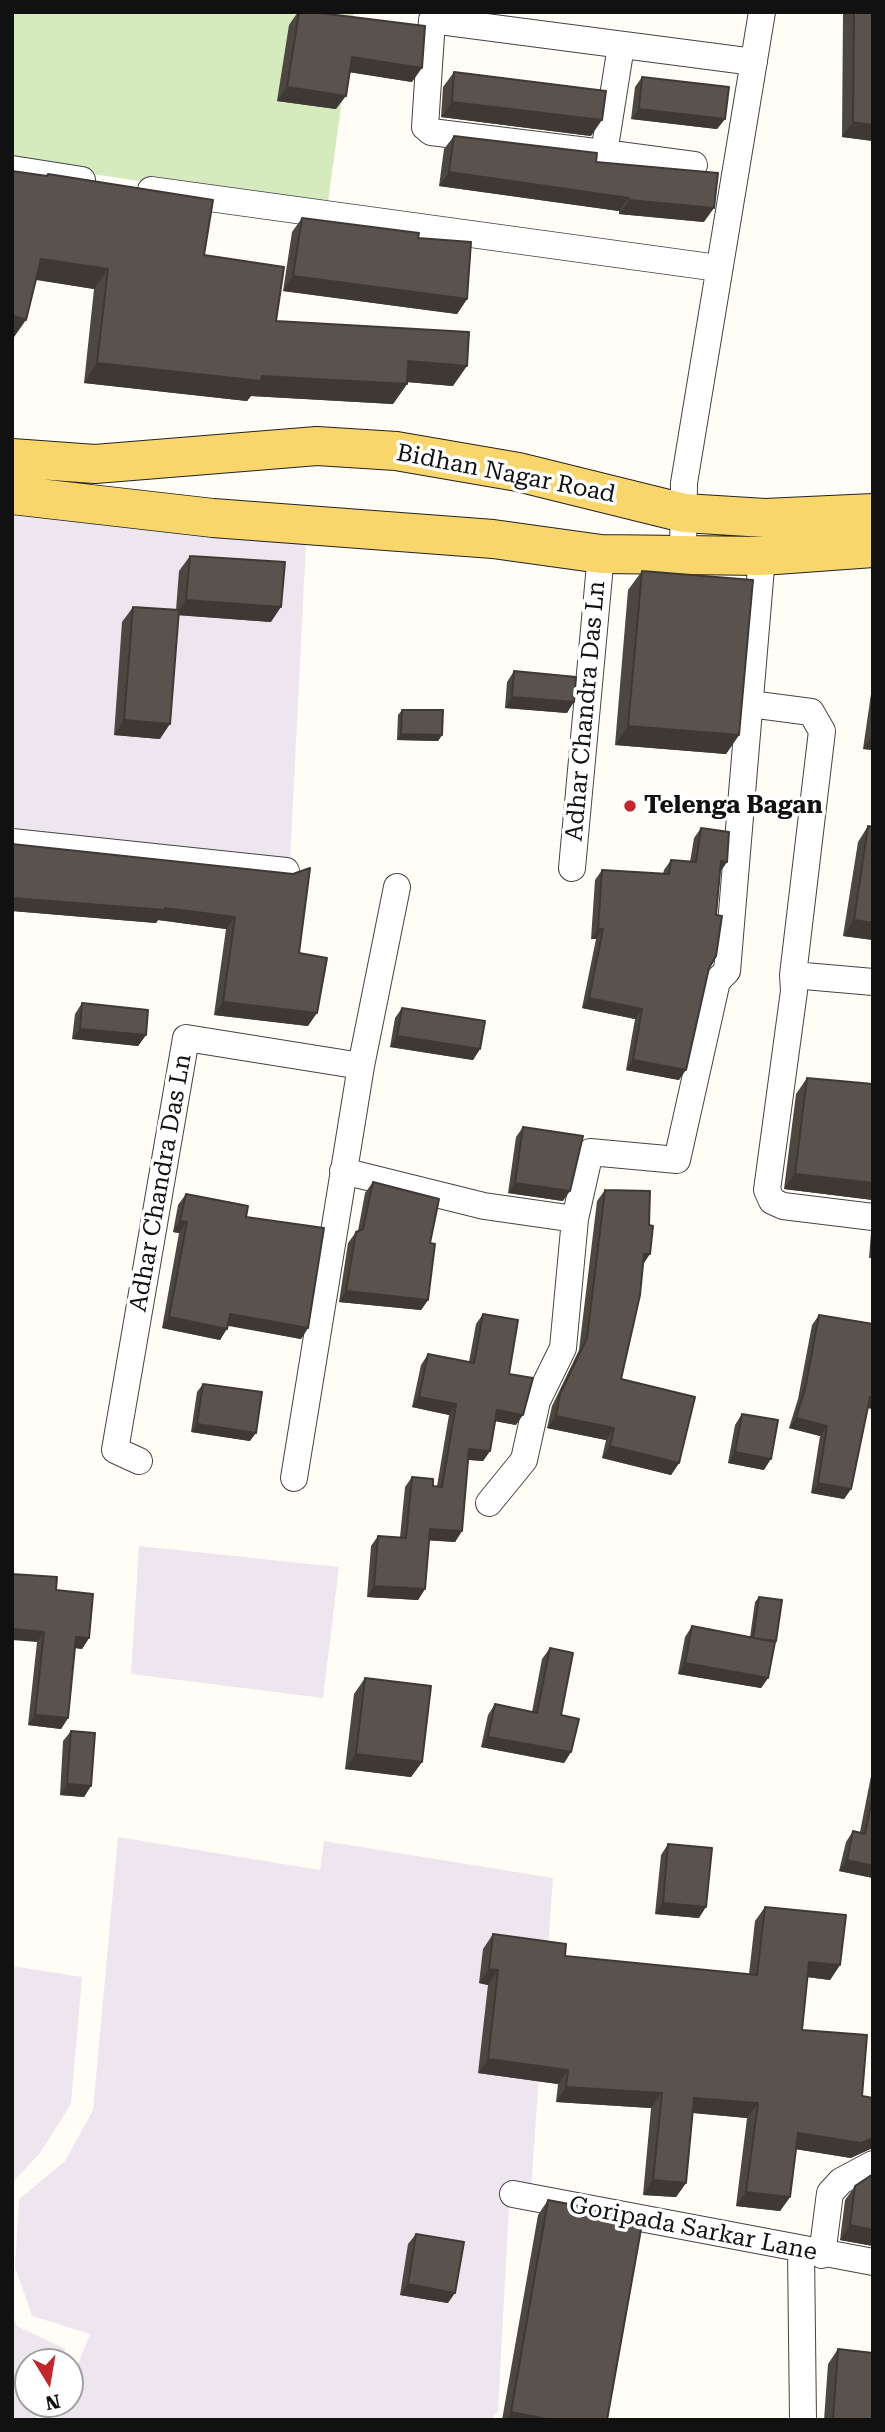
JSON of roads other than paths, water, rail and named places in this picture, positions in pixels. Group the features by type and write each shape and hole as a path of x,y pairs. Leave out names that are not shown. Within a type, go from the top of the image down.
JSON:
{"main road":[{"name":"Bidhan Nagar Road","path":"12,458 95,464 317,446 396,451 518,472 684,513 765,517 873,513"},
{"path":"12,495 213,518 493,538 601,554 762,556 873,548"}],"street":[{"path":"683,555 684,482 762,12"},
{"path":"694,164 431,132 425,127 432,20 754,62"},
{"path":"604,153 621,46"},
{"path":"12,169 718,268"},
{"name":"Adhar Chandra Das Ln","path":"572,869 601,554"},
{"path":"489,1503 523,1460 537,1401 563,1348 575,1219 590,1152 677,1160 717,981 727,971 762,556"},
{"path":"750,704 811,712 822,731 793,975 794,992 767,1190 772,1201 783,1206 873,1217"},
{"path":"12,842 286,871"},
{"path":"294,1478 361,1066 397,887"},
{"path":"793,975 873,982"},
{"name":"Adhar Chandra Das Ln","path":"139,1461 115,1450 186,1038 361,1066"},
{"path":"343,1171 484,1206 575,1219"},
{"path":"803,2420 812,2252 830,2193 841,2181 873,2164"},
{"name":"Goripada Sarkar Lane","path":"513,2194 623,2212 812,2252 873,2262"}],"place":[{"name":"Telenga Bagan","path":"630,806"}]}
